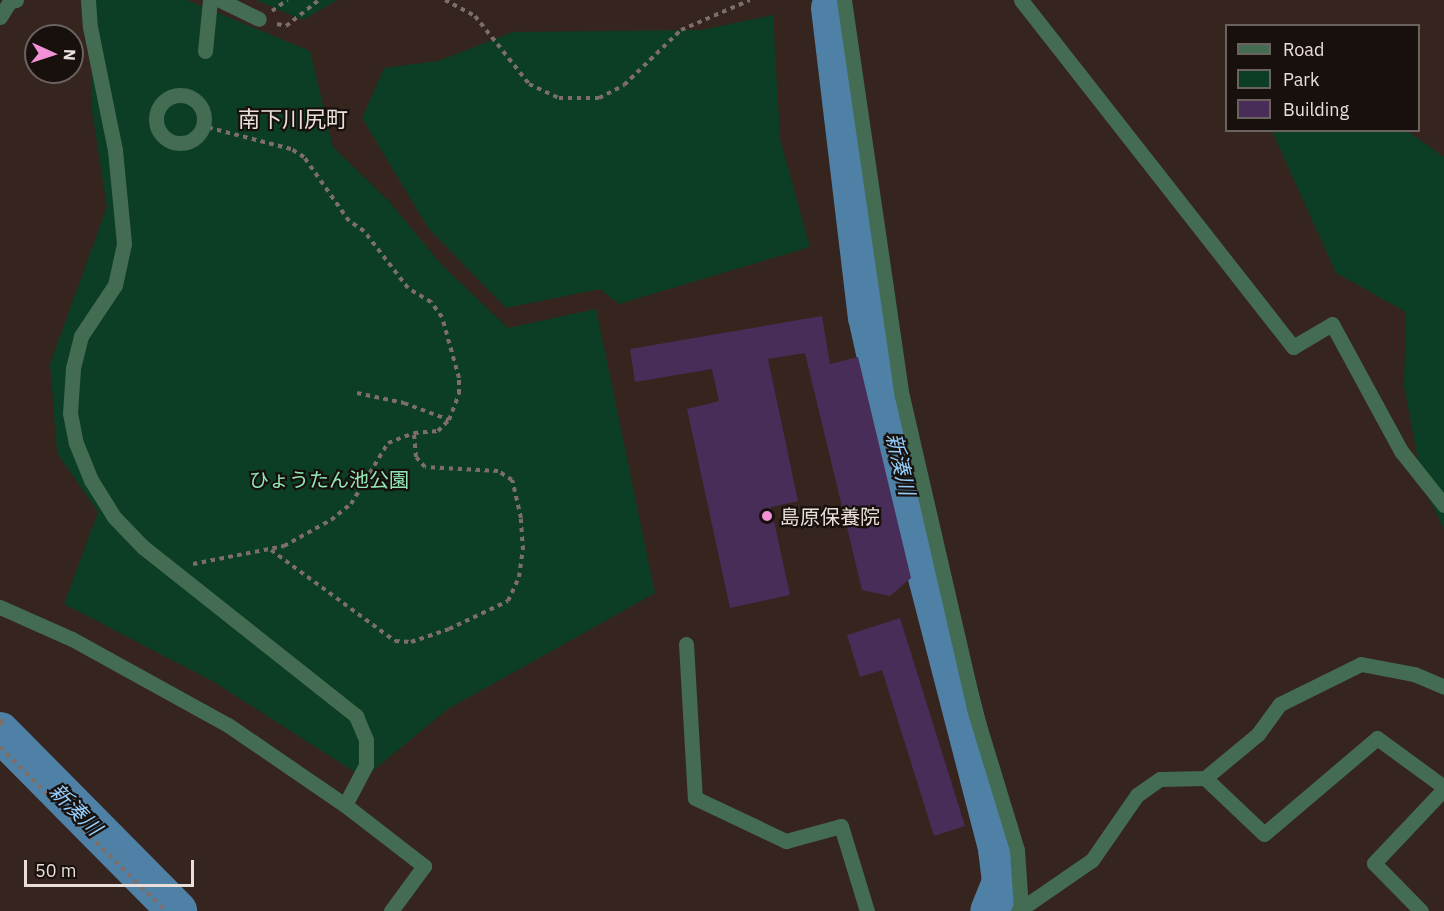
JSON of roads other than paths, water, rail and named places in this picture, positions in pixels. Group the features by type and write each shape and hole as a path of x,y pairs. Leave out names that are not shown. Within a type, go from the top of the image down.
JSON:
{"street":[{"path":"0,17 10,1 16,0"},
{"path":"88,0 90,27 115,150 124,244 115,285 81,336 73,369 70,413 76,443 91,480 114,517 170,568 356,716 366,740 367,759 361,778 345,805"},
{"path":"205,51 210,0"},
{"path":"220,0 259,19"},
{"path":"844,0 902,396 974,709 1017,850 1020,910"},
{"path":"1021,0 1293,347 1332,324 1401,451 1444,505"},
{"path":"0,606 146,677 228,725 345,805 424,866 391,911"},
{"path":"686,644 695,798 786,841 841,826 867,911"},
{"path":"1205,778 1258,734 1280,705 1361,664 1414,674 1444,687"},
{"path":"1020,910 1092,860 1148,785 1175,777 1205,778 1264,834 1377,738 1444,788 1374,863 1421,911"}],"waterway":[{"name":"新湊川","path":"831,8 868,317 916,531 998,849 1002,882 990,911"},
{"name":"新湊川","path":"0,732 177,911"}],"place":[{"name":"島原保養院","path":"767,516"}],"district":[{"name":"南下川尻町","path":"293,119"}],"park label":[{"name":"ひょうたん池公園","path":"329,479"}]}
